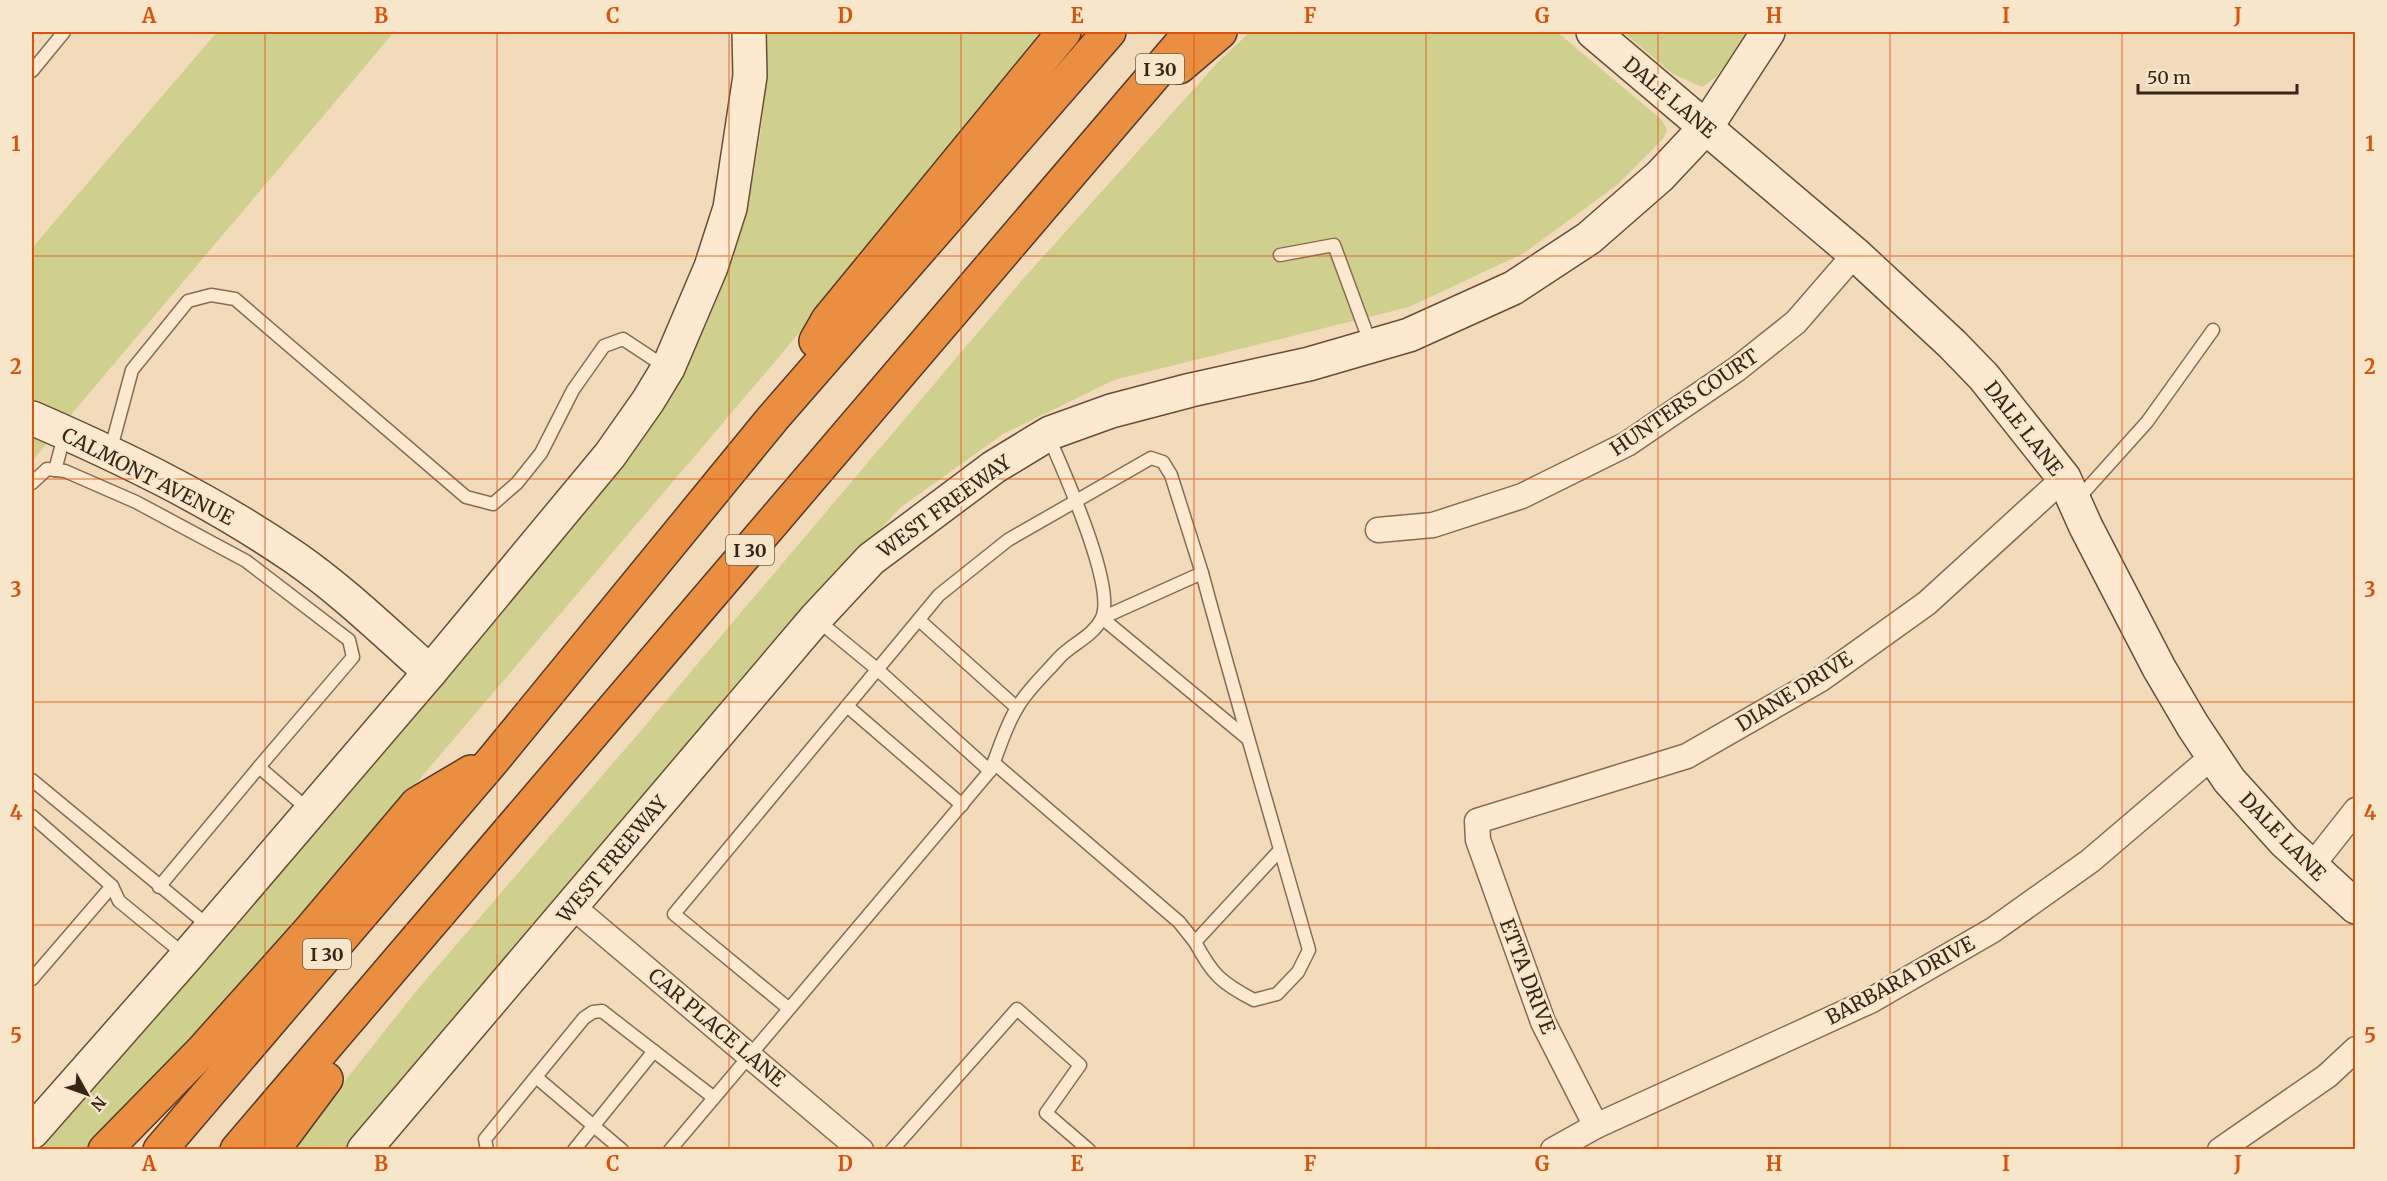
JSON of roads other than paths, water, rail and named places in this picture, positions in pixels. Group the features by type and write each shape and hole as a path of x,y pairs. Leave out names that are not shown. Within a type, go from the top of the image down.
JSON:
{"highway":[{"path":"773,418 828,320 1064,32"},
{"name":"I 30","path":"160,1149 494,759 773,418 1109,32"},
{"name":"I 30","path":"237,1149 1191,32"},
{"path":"1128,106 1195,55 1220,32"},
{"path":"105,1149 203,1050 312,928 417,804 494,759"},
{"path":"273,1149 351,1046 372,993"}],"main road":[{"path":"32,1132 187,956 430,672 610,455 648,401 668,368 711,267 730,208 750,76 750,32"},
{"name":"DALE LANE","path":"1593,32 1856,254 1984,377 2070,489 2159,668 2193,726 2229,780 2284,841 2355,907"},
{"name":"WEST FREEWAY","path":"364,1149 816,618 871,559 994,467 1048,434 1122,408 1309,364 1410,335 1514,288 1589,238 1660,176 1706,127 1768,32"},
{"name":"CALMONT AVENUE","path":"32,418 110,452 210,503 295,558 329,584 430,672"}],"street":[{"name":"HUNTERS COURT","path":"1378,530 1433,525 1521,496 1627,444 1737,369 1796,322 1856,254"},
{"name":"DIANE DRIVE","path":"1477,821 1686,756 1810,684 1927,603 2070,489"},
{"name":"BARBARA DRIVE","path":"1552,1149 1596,1126 1870,1001 1993,930 2090,861 2213,756"},
{"path":"2311,867 2355,810"},
{"name":"ETTA DRIVE","path":"1477,821 1478,840 1543,1022 1596,1126"},
{"name":"CAR PLACE LANE","path":"572,906 861,1149"},
{"path":"2220,1149 2327,1076 2355,1049"}],"lane":[{"path":"32,70 64,32"},
{"path":"1280,255 1334,245 1371,346"},
{"path":"110,452 132,370 188,301 211,295 235,299 466,498 493,504 517,483 541,453 573,390 604,346 623,339 668,368"},
{"path":"2070,489 2147,423 2213,330"},
{"path":"55,470 66,433"},
{"path":"1048,434 1076,502 1105,594 1102,618"},
{"path":"788,1008 674,915 878,670 939,595 1008,540 1151,458 1163,462 1171,475 1202,573 1309,950 1298,972 1277,994 1254,1000 1228,987 1210,968 1195,942 1179,922 992,767 878,670 816,618"},
{"path":"32,483 47,469 65,471 136,502 246,561 349,640 353,657 159,887"},
{"path":"670,1149 962,805 992,767 1017,708 1061,656 1084,639 1102,618 1202,573"},
{"path":"1102,618 1248,739"},
{"path":"919,620 1017,708"},
{"path":"847,706 962,805"},
{"path":"259,767 311,812"},
{"path":"32,780 211,928"},
{"path":"32,816 112,886 119,901 187,956"},
{"path":"1195,942 1280,850"},
{"path":"32,979 112,886"},
{"path":"892,1149 1017,1009 1080,1065 1046,1113 1089,1149"},
{"path":"487,1149 485,1139 584,1018 593,1012 602,1011 713,1097"},
{"path":"574,1149 654,1051"},
{"path":"536,1077 622,1149"}]}
